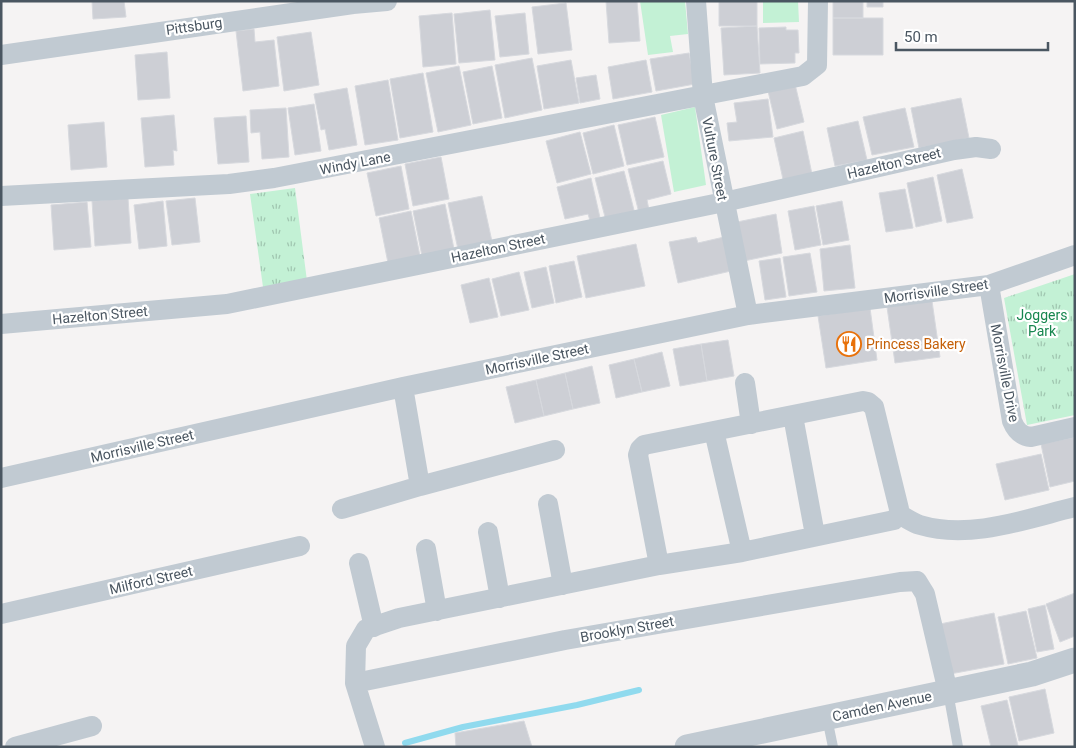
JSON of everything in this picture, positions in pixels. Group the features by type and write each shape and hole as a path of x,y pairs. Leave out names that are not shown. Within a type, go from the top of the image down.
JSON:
{"street":[{"name":"Pittsburg","path":"1,55 353,4 387,1"},
{"name":"Vulture Street","path":"696,1 702,96 748,315"},
{"name":"Windy Lane","path":"2,192 229,184 274,178 803,76 817,65 818,1"},
{"name":"Hazelton Street","path":"1,324 227,304 724,202 954,150 976,147 991,149"},
{"name":"Morrisville Street","path":"1,478 403,387 748,315 989,285 1075,255"},
{"name":"Morrisville Drive","path":"989,285 1012,421 1016,430 1024,436 1031,437 1075,427"},
{"path":"745,383 751,424"},
{"path":"403,387 420,486"},
{"path":"659,565 638,455 640,449 649,442 793,416 863,401 871,404 876,416 899,514 919,525 945,529 990,528 1075,507"},
{"path":"793,416 815,535"},
{"path":"714,431 742,552"},
{"path":"342,509 555,450"},
{"path":"548,504 563,585"},
{"path":"375,747 355,683 356,646 366,630 399,618 437,610 659,565 742,552 815,535 894,520 899,514"},
{"path":"488,532 500,598"},
{"name":"Milford Street","path":"1,614 300,546"},
{"path":"426,549 437,610"},
{"path":"359,563 374,627"},
{"name":"Brooklyn Street","path":"355,683 565,640 900,582 917,581 925,594 948,692"},
{"name":"Camden Avenue","path":"694,746 1032,674 1075,660"},
{"path":"15,747 92,726"}],"lane":[{"path":"948,692 958,747"},
{"path":"827,718 833,747"}],"green space":[{"path":"640,1 685,1 688,34 670,36 673,52 648,55"},
{"path":"763,1 798,1 799,22 763,23"},
{"path":"695,107 706,185 674,192 661,115"},
{"path":"295,188 307,281 263,287 250,194"},
{"name":"Joggers Park","path":"1075,274 1075,415 1027,425 1004,298"}],"building":[{"path":"92,1 124,1 126,17 93,19"},
{"path":"606,1 637,1 640,41 609,43"},
{"path":"719,1 757,1 757,26 719,26"},
{"path":"833,1 863,1 863,18 833,18"},
{"path":"867,1 883,1 883,7 867,7"},
{"path":"566,3 572,50 538,54 532,7"},
{"path":"490,10 495,60 459,63 454,14"},
{"path":"452,13 456,64 423,67 419,16"},
{"path":"525,13 529,54 500,57 495,16"},
{"path":"833,18 883,18 883,55 833,55"},
{"path":"757,26 760,73 724,75 721,28"},
{"path":"786,27 786,30 798,30 799,53 795,53 795,63 760,64 759,28"},
{"path":"254,29 255,42 274,40 279,86 243,91 236,31"},
{"path":"311,32 319,85 284,91 277,37"},
{"path":"167,52 170,98 138,100 135,55"},
{"path":"689,53 695,84 656,91 650,59"},
{"path":"532,58 542,110 505,118 495,65"},
{"path":"571,60 579,103 544,109 537,66"},
{"path":"646,60 652,92 613,99 608,67"},
{"path":"459,66 471,125 438,132 426,73"},
{"path":"492,66 502,118 473,124 463,72"},
{"path":"423,73 433,132 400,138 390,79"},
{"path":"596,75 600,99 580,103 576,78"},
{"path":"388,80 398,140 365,145 355,86"},
{"path":"795,84 804,122 777,129 768,91"},
{"path":"347,88 357,145 329,150 325,129 321,130 314,94"},
{"path":"961,98 969,138 919,148 911,108"},
{"path":"768,99 773,137 729,141 727,123 737,122 734,103"},
{"path":"314,104 321,151 295,155 288,108"},
{"path":"286,108 289,157 262,159 260,132 251,133 250,110"},
{"path":"905,108 914,147 872,155 863,117"},
{"path":"174,115 177,151 173,150 174,165 145,167 141,118"},
{"path":"246,116 249,162 218,164 214,118"},
{"path":"655,117 664,157 627,165 618,125"},
{"path":"858,121 867,160 835,166 827,128"},
{"path":"104,122 107,167 71,170 68,125"},
{"path":"614,125 624,166 593,174 583,133"},
{"path":"803,131 813,179 784,184 774,138"},
{"path":"580,132 591,174 557,183 546,141"},
{"path":"441,157 449,199 413,206 405,164"},
{"path":"663,161 671,194 647,200 649,210 639,213 628,169"},
{"path":"401,166 409,209 376,216 367,173"},
{"path":"962,169 973,218 947,223 937,175"},
{"path":"624,171 635,214 606,221 595,178"},
{"path":"933,177 942,221 916,227 907,183"},
{"path":"591,178 601,222 591,224 588,214 565,219 557,187"},
{"path":"905,189 913,228 886,232 879,193"},
{"path":"482,196 493,246 459,254 448,203"},
{"path":"128,198 131,243 95,246 92,201"},
{"path":"195,198 200,242 172,245 166,201"},
{"path":"163,201 167,246 139,249 134,205"},
{"path":"842,201 849,240 823,245 816,206"},
{"path":"87,202 91,247 54,250 51,205"},
{"path":"445,204 455,254 423,261 413,211"},
{"path":"814,206 821,245 795,250 788,211"},
{"path":"411,211 421,261 389,268 379,218"},
{"path":"776,214 782,253 744,261 737,222"},
{"path":"696,237 698,243 724,237 731,271 678,283 669,242"},
{"path":"636,244 645,286 586,298 577,256"},
{"path":"850,245 855,288 824,291 820,249"},
{"path":"810,253 817,292 789,296 783,257"},
{"path":"780,258 786,297 765,300 759,261"},
{"path":"574,261 582,297 556,303 549,266"},
{"path":"546,267 554,303 532,308 524,272"},
{"path":"519,272 529,310 501,316 492,279"},
{"path":"489,278 498,317 470,323 461,285"},
{"path":"932,301 940,357 895,363 887,307"},
{"path":"870,308 877,360 826,368 818,316"},
{"path":"728,340 734,376 707,381 701,344"},
{"path":"701,344 707,381 680,386 673,349"},
{"path":"662,352 670,386 642,392 634,359"},
{"path":"634,359 642,392 616,398 609,365"},
{"path":"592,366 600,403 573,409 565,373"},
{"path":"565,373 573,409 544,416 536,380"},
{"path":"536,380 544,416 515,423 506,387"},
{"path":"1075,437 1075,481 1050,487 1041,444"},
{"path":"1041,454 1049,490 1005,500 996,464"},
{"path":"1075,593 1075,636 1060,642 1046,604"},
{"path":"1045,605 1054,649 1037,652 1028,609"},
{"path":"1026,611 1037,658 1008,664 998,617"},
{"path":"994,613 1004,664 950,674 940,624"},
{"path":"1045,689 1054,733 1019,741 1009,697"},
{"path":"1007,700 1018,746 991,747 981,706"},
{"path":"524,721 532,747 456,747 455,733"}],"waterway":[{"path":"405,743 463,727 577,705 639,690"}],"place":[{"name":"Princess Bakery","path":"849,344"}]}
